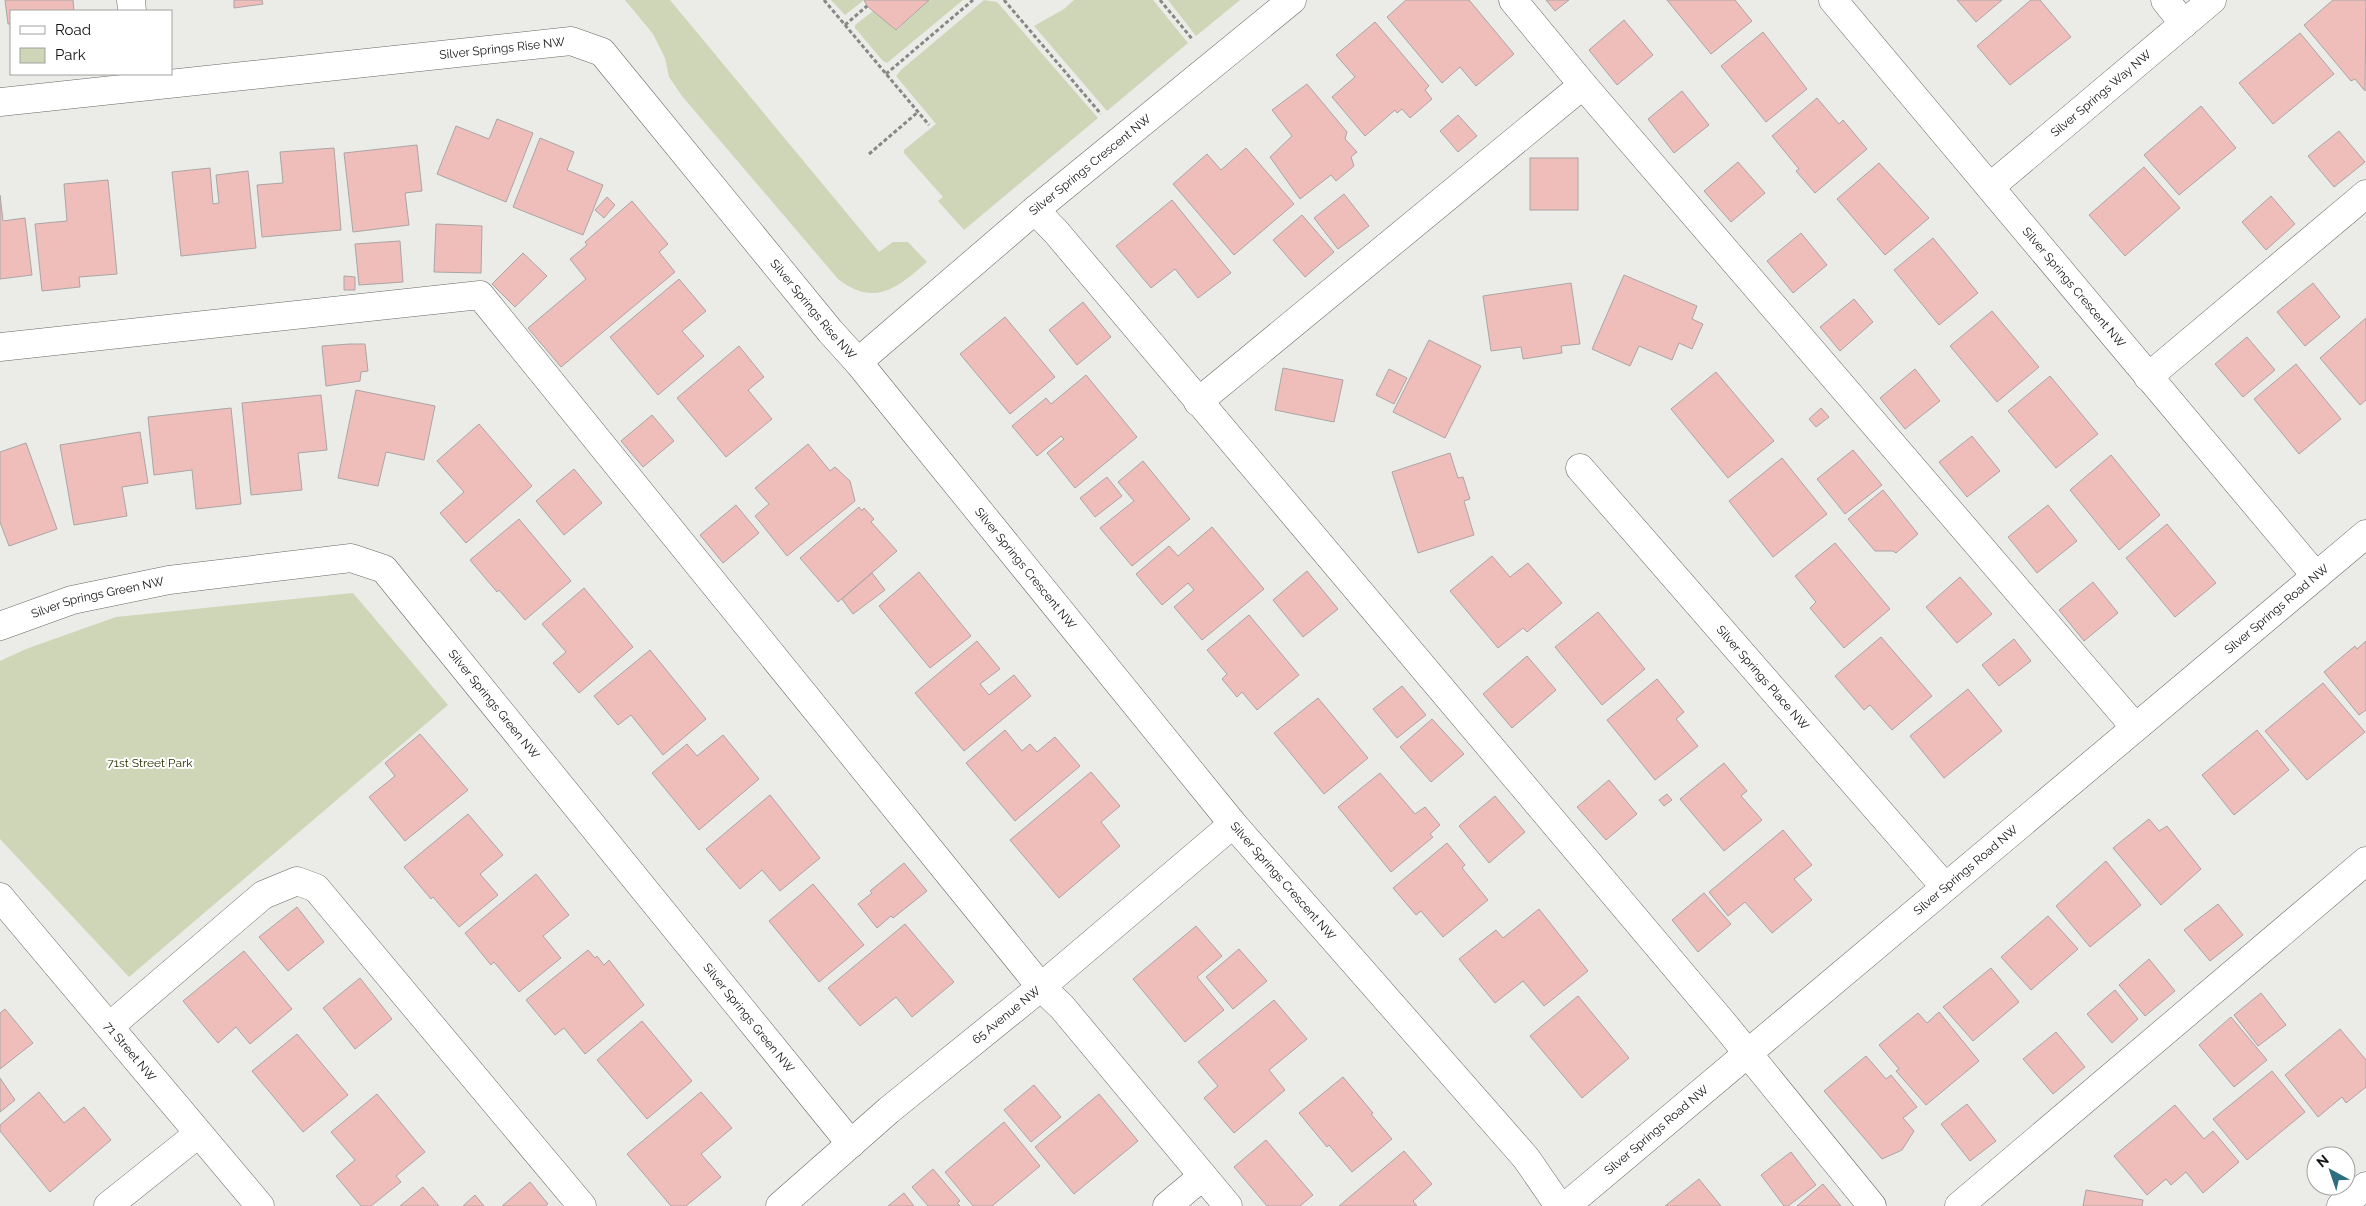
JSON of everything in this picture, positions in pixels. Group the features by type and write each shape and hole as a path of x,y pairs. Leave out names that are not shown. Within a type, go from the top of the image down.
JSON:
{"street":[{"name":"Silver Springs Crescent NW","path":"1292,0 1035,210 858,362 1233,824 1526,1158 1559,1206"},
{"path":"1513,0 1583,85 2135,728"},
{"name":"Silver Springs Crescent NW","path":"1832,0 2316,576"},
{"path":"2165,0 2184,24"},
{"name":"Silver Springs Way NW","path":"1990,187 2212,0"},
{"name":"Silver Springs Rise NW","path":"0,102 139,80 571,41 602,52 830,331 858,362"},
{"path":"1198,402 1583,85"},
{"path":"2148,377 2366,194"},
{"path":"1035,210 1057,233 1746,1053 1872,1206"},
{"path":"0,347 480,295 1041,987 1062,1007 1228,1206"},
{"name":"Silver Springs Place NW","path":"1580,468 1946,886"},
{"name":"Silver Springs Road NW","path":"1566,1206 2366,534"},
{"name":"Silver Springs Green NW","path":"0,626 72,600 169,580 351,558 384,569 851,1144"},
{"name":"65 Avenue NW","path":"780,1206 889,1110 1041,987 1233,824"},
{"path":"1959,1206 2366,861"},
{"path":"110,1026 263,895 297,881 316,888 582,1206"},
{"name":"71 Street NW","path":"0,897 260,1206"},
{"path":"108,1206 198,1134"},
{"path":"1167,1206 1203,1176"},
{"path":"2341,1206 2366,1186"}],"path":[{"path":"824,0 929,125"},
{"path":"886,74 973,0"},
{"path":"1004,0 1105,118"},
{"path":"1160,0 1195,43"},
{"path":"845,25 867,6"},
{"path":"869,154 918,112"}],"green space":[{"path":"625,0 670,0 879,252 893,242 908,242 927,262 896,286 875,293 851,288 838,279 682,96 669,77 665,58 653,34"},
{"path":"831,0 864,0 845,15"},
{"path":"929,0 963,0 887,63 883,61 855,28 855,25 873,11 897,30"},
{"path":"984,0 997,2 1098,118 964,230 938,201 943,197 904,153 904,150 936,124 896,76"},
{"path":"1074,0 1153,0 1188,43 1107,111 1034,26 1064,9"},
{"path":"1168,0 1240,0 1196,36"},
{"name":"71st Street Park","path":"353,593 448,705 129,977 0,839 0,661 26,649 116,617"}],"building":[{"path":"5,0 73,0 74,10 10,10 10,24 8,24"},
{"path":"234,0 262,0 263,4 234,8"},
{"path":"864,0 929,0 896,30 867,6"},
{"path":"1406,0 1469,0 1514,54 1476,86 1460,67 1442,83 1387,17"},
{"path":"1546,0 1569,0 1555,11"},
{"path":"1667,0 1735,0 1752,21 1711,54"},
{"path":"1957,0 2002,0 1976,22"},
{"path":"2031,0 2040,0 2071,37 2010,85 1977,46"},
{"path":"2333,0 2366,0 2365,91 2355,79 2351,81 2304,25"},
{"path":"1624,20 1653,55 1617,85 1589,50"},
{"path":"1375,22 1429,86 1425,90 1432,99 1410,118 1402,109 1397,113 1395,110 1365,136 1332,97 1355,77 1336,55"},
{"path":"1763,32 1807,89 1766,122 1721,66"},
{"path":"2300,33 2334,74 2273,124 2239,83"},
{"path":"1307,84 1347,132 1345,139 1357,152 1351,157 1354,166 1336,181 1331,175 1300,199 1270,157 1292,136 1272,110"},
{"path":"1682,91 1709,125 1674,153 1648,119"},
{"path":"1817,98 1839,124 1843,120 1867,149 1815,193 1796,171 1799,169 1772,136"},
{"path":"2201,106 2236,148 2179,195 2144,155"},
{"path":"1458,115 1477,136 1458,152 1440,131"},
{"path":"497,119 533,133 506,202 437,174 456,126 489,139"},
{"path":"2339,131 2365,162 2334,187 2308,156"},
{"path":"540,138 574,152 567,170 603,185 583,235 513,207"},
{"path":"417,145 422,191 405,193 409,225 353,232 344,153"},
{"path":"334,148 341,230 262,237 257,185 283,183 280,152"},
{"path":"1246,148 1294,204 1234,255 1173,184 1207,154 1221,170"},
{"path":"1530,158 1578,158 1578,210 1530,210"},
{"path":"1738,162 1765,193 1731,222 1704,191"},
{"path":"1879,163 1929,218 1885,255 1837,199"},
{"path":"2144,167 2180,208 2125,256 2089,215"},
{"path":"210,168 213,204 219,203 216,175 248,171 256,248 181,256 172,172"},
{"path":"108,180 117,274 79,277 80,287 42,291 35,224 67,221 64,184"},
{"path":"1344,194 1369,226 1338,249 1314,218"},
{"path":"0,195 3,221 25,218 32,275 0,279"},
{"path":"2271,196 2295,224 2266,250 2242,222"},
{"path":"607,197 615,205 604,218 595,210"},
{"path":"1172,200 1231,273 1198,298 1175,269 1151,288 1116,246"},
{"path":"632,201 668,244 659,252 675,272 561,367 528,328 586,279 570,259 587,245 585,242"},
{"path":"1302,215 1334,252 1305,277 1273,240"},
{"path":"436,224 482,226 481,273 434,272"},
{"path":"1801,233 1827,265 1793,293 1767,261"},
{"path":"1933,238 1978,293 1939,325 1894,270"},
{"path":"400,241 403,282 359,285 355,244"},
{"path":"523,253 547,276 515,307 492,284"},
{"path":"1624,275 1697,306 1692,319 1703,324 1692,349 1679,343 1672,360 1639,346 1630,366 1592,349"},
{"path":"344,276 355,277 355,290 344,290"},
{"path":"679,279 706,311 682,331 704,356 658,395 610,337"},
{"path":"1571,283 1580,344 1561,346 1562,353 1523,359 1521,347 1491,351 1483,296"},
{"path":"2313,283 2340,317 2305,346 2277,312"},
{"path":"1854,299 1873,322 1840,351 1820,327"},
{"path":"1083,302 1111,337 1077,365 1049,330"},
{"path":"1992,311 2039,367 1997,402 1950,346"},
{"path":"1005,317 1055,377 1010,414 960,354"},
{"path":"2366,318 2366,400 2360,405 2320,358"},
{"path":"2247,337 2275,370 2243,397 2215,364"},
{"path":"1429,340 1481,366 1445,438 1393,412"},
{"path":"365,344 368,371 361,372 360,381 326,386 322,346"},
{"path":"739,346 764,377 748,390 772,419 726,457 677,398"},
{"path":"2296,364 2341,419 2299,454 2254,399"},
{"path":"1283,368 1343,380 1334,422 1275,410"},
{"path":"1389,369 1407,378 1394,404 1376,395"},
{"path":"1915,369 1940,401 1905,429 1880,398"},
{"path":"1716,372 1774,441 1728,478 1671,409"},
{"path":"1086,375 1137,437 1075,488 1047,453 1064,439 1061,436 1037,456 1012,426 1046,398 1051,404"},
{"path":"2050,376 2098,434 2056,468 2008,411"},
{"path":"356,390 435,406 424,460 386,452 378,486 338,478"},
{"path":"321,395 327,450 298,453 302,490 251,495 242,403"},
{"path":"231,408 241,504 196,509 192,470 154,475 148,417"},
{"path":"1821,408 1829,417 1816,427 1809,419"},
{"path":"652,415 674,441 643,467 621,441"},
{"path":"479,424 532,486 466,543 440,513 464,492 437,461"},
{"path":"140,432 148,483 122,487 127,516 74,525 60,445"},
{"path":"1972,436 2000,471 1967,497 1939,462"},
{"path":"26,443 57,529 9,546 0,522 0,452"},
{"path":"808,444 830,471 835,467 850,481 855,501 787,556 755,516 769,504 755,488"},
{"path":"1853,450 1882,485 1845,514 1817,479"},
{"path":"1450,453 1458,478 1463,477 1470,499 1464,501 1474,535 1418,553 1392,472"},
{"path":"2111,455 2160,515 2119,550 2070,490"},
{"path":"1782,458 1827,514 1773,557 1729,501"},
{"path":"1143,461 1190,519 1132,566 1100,528 1134,501 1118,482"},
{"path":"574,469 602,503 564,535 536,501"},
{"path":"1107,477 1122,496 1095,517 1080,498"},
{"path":"1883,490 1918,534 1896,553 1893,551 1875,551 1848,519"},
{"path":"736,505 759,533 723,563 700,535"},
{"path":"2048,505 2077,541 2037,573 2008,537"},
{"path":"859,507 862,511 864,508 874,519 871,522 897,551 838,602 800,558"},
{"path":"519,519 571,581 525,620 499,590 497,592 470,560"},
{"path":"2167,524 2216,583 2175,617 2126,558"},
{"path":"1212,527 1264,589 1202,640 1174,607 1194,590 1188,583 1162,605 1136,574 1169,546 1178,556"},
{"path":"1835,543 1890,609 1844,648 1810,608 1816,602 1795,576"},
{"path":"1492,556 1510,577 1528,563 1562,603 1527,632 1523,628 1498,648 1450,591"},
{"path":"1307,571 1338,609 1303,637 1273,600"},
{"path":"919,572 971,636 930,668 879,606"},
{"path":"872,573 885,590 853,614 842,599"},
{"path":"1960,577 1992,614 1957,643 1926,607"},
{"path":"2093,582 2118,613 2084,641 2059,610"},
{"path":"584,588 633,647 579,693 553,663 566,652 542,624"},
{"path":"1598,612 1645,669 1602,705 1555,647"},
{"path":"1249,615 1299,675 1257,710 1242,692 1237,697 1222,679 1227,674 1207,650"},
{"path":"1881,637 1932,696 1892,730 1870,705 1864,710 1835,676"},
{"path":"2014,639 2031,661 1999,686 1982,665"},
{"path":"977,641 1000,669 980,684 989,695 1014,675 1031,696 964,751 915,693"},
{"path":"2366,641 2366,710 2359,715 2324,672 2355,646 2357,649"},
{"path":"650,650 706,719 663,755 631,715 618,725 594,696"},
{"path":"1527,656 1556,690 1512,728 1483,694"},
{"path":"1657,679 1684,712 1676,719 1698,746 1655,780 1607,720"},
{"path":"2323,683 2365,732 2307,780 2265,731"},
{"path":"1402,686 1426,715 1397,738 1373,709"},
{"path":"1968,689 2002,731 1944,778 1910,736"},
{"path":"1318,698 1368,758 1324,794 1274,733"},
{"path":"1432,719 1464,754 1431,782 1400,747"},
{"path":"1005,730 1022,751 1030,744 1037,752 1055,737 1080,766 1015,821 966,763"},
{"path":"2257,730 2289,770 2234,815 2202,775"},
{"path":"420,734 468,790 405,841 369,797 395,776 385,763"},
{"path":"723,735 759,779 699,830 652,773 687,744 697,756"},
{"path":"1724,763 1747,791 1741,796 1762,820 1724,851 1680,799"},
{"path":"1091,772 1120,806 1101,822 1120,846 1059,898 1010,840"},
{"path":"1380,773 1415,814 1425,807 1440,825 1430,834 1433,837 1391,872 1338,807"},
{"path":"1609,780 1637,814 1606,840 1577,807"},
{"path":"1667,794 1672,800 1664,806 1659,800"},
{"path":"770,795 820,858 780,891 762,870 740,889 706,849"},
{"path":"1495,796 1525,832 1489,863 1459,826"},
{"path":"468,814 503,855 480,874 498,895 459,927 433,897 431,899 404,867"},
{"path":"2149,819 2159,831 2167,826 2201,869 2161,905 2113,848"},
{"path":"1783,830 1812,865 1794,879 1812,900 1772,933 1745,902 1728,916 1709,892"},
{"path":"1447,843 1465,865 1462,868 1488,900 1443,937 1421,911 1416,915 1393,888"},
{"path":"2106,861 2141,905 2090,947 2056,906"},
{"path":"904,863 927,891 877,928 858,904 872,893 870,891"},
{"path":"536,874 569,915 543,936 561,958 519,992 494,962 491,965 465,933"},
{"path":"813,884 864,945 819,982 769,921"},
{"path":"1704,893 1731,924 1698,952 1672,920"},
{"path":"2218,904 2243,935 2210,961 2184,930"},
{"path":"297,907 324,942 288,971 259,937"},
{"path":"1539,909 1588,971 1544,1006 1523,981 1495,1003 1459,959 1496,930 1503,938"},
{"path":"2048,916 2078,949 2031,990 2001,957"},
{"path":"905,924 954,982 912,1017 896,997 860,1026 828,988"},
{"path":"1196,926 1222,956 1197,977 1224,1010 1185,1042 1133,979"},
{"path":"1239,949 1267,981 1233,1009 1206,977"},
{"path":"588,950 595,958 597,956 604,965 609,960 644,1005 585,1054 564,1028 555,1035 526,1000"},
{"path":"244,951 292,1009 250,1044 236,1027 218,1043 183,1001"},
{"path":"2149,959 2175,991 2145,1016 2119,985"},
{"path":"1991,968 2019,1002 1973,1041 1943,1007"},
{"path":"360,978 392,1019 355,1049 323,1008"},
{"path":"2115,990 2138,1019 2112,1043 2087,1014"},
{"path":"2261,993 2286,1025 2258,1046 2234,1015"},
{"path":"1578,996 1629,1058 1582,1098 1530,1036"},
{"path":"1274,1000 1307,1039 1269,1070 1285,1090 1234,1133 1204,1098 1218,1086 1198,1062"},
{"path":"5,1009 33,1043 0,1069 0,1013"},
{"path":"1939,1012 1979,1061 1926,1105 1896,1071 1899,1069 1879,1045 1918,1013 1927,1023"},
{"path":"2231,1017 2267,1060 2234,1087 2199,1045"},
{"path":"642,1021 692,1081 647,1119 597,1060"},
{"path":"2340,1029 2366,1060 2366,1087 2346,1103 2342,1097 2318,1117 2285,1075"},
{"path":"2056,1032 2085,1067 2053,1094 2023,1059"},
{"path":"297,1034 348,1095 303,1132 252,1071"},
{"path":"1866,1056 1886,1079 1891,1075 1917,1107 1903,1118 1914,1131 1902,1150 1882,1159 1824,1091"},
{"path":"2272,1071 2305,1112 2247,1160 2213,1119"},
{"path":"1343,1077 1392,1139 1352,1172 1329,1145 1327,1147 1299,1113"},
{"path":"0,1078 15,1100 0,1112"},
{"path":"1034,1085 1061,1117 1031,1142 1004,1110"},
{"path":"39,1092 64,1123 84,1107 111,1140 50,1192 0,1131 0,1125"},
{"path":"701,1092 732,1128 701,1154 721,1177 686,1206 671,1206 627,1154"},
{"path":"377,1094 425,1152 396,1176 401,1182 371,1206 361,1206 336,1176 355,1160 331,1132"},
{"path":"1099,1094 1138,1141 1074,1194 1035,1147"},
{"path":"1967,1104 1996,1141 1970,1161 1941,1124"},
{"path":"2175,1105 2204,1139 2213,1131 2239,1162 2203,1193 2186,1172 2171,1185 2166,1179 2147,1195 2114,1156"},
{"path":"1004,1122 1040,1166 992,1206 973,1206 945,1172"},
{"path":"1266,1140 1313,1195 1300,1206 1267,1206 1234,1167"},
{"path":"1404,1151 1432,1184 1413,1201 1417,1206 1339,1206"},
{"path":"1791,1152 1816,1185 1788,1206 1784,1206 1761,1175"},
{"path":"933,1169 960,1201 957,1203 960,1206 928,1206 912,1187"},
{"path":"1699,1179 1721,1206 1665,1206"},
{"path":"530,1182 548,1204 545,1206 502,1206"},
{"path":"1823,1184 1841,1206 1797,1206"},
{"path":"423,1187 439,1206 400,1206"},
{"path":"2086,1190 2143,1200 2142,1206 2083,1206"},
{"path":"904,1193 914,1206 888,1206"},
{"path":"475,1195 484,1206 463,1206"}]}
